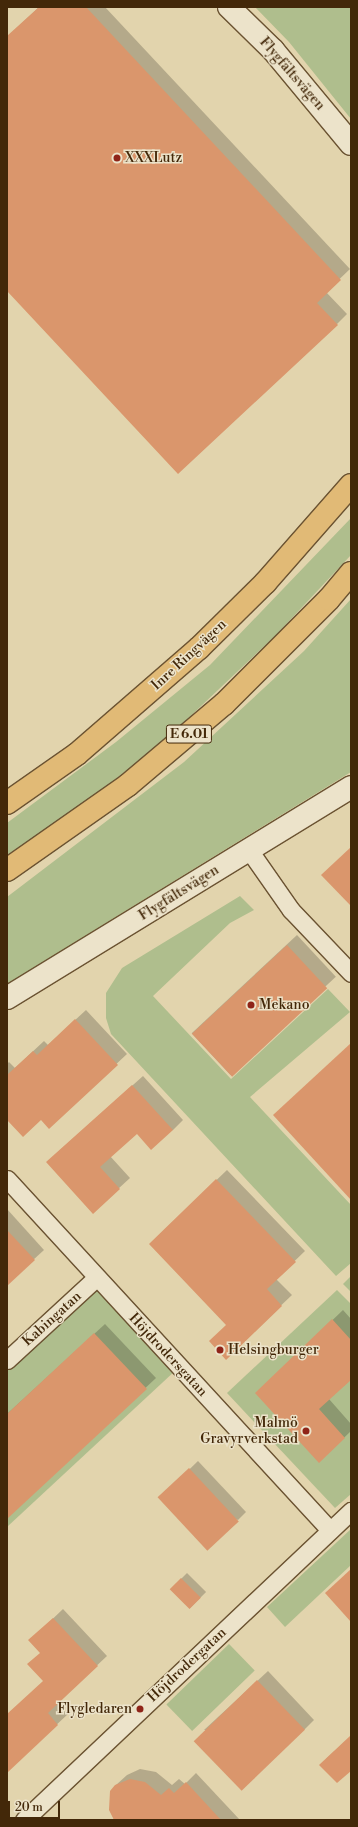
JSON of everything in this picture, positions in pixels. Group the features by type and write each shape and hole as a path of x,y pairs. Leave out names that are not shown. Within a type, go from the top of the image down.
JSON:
{"highway":[{"name":"Inre Ringvägen","path":"7,803 77,754 199,648 265,583 351,485"},
{"name":"E 6.01","path":"7,870 128,785 224,704 329,599 351,573"}],"street":[{"name":"Flygfältsvägen","path":"229,7 273,50 351,144"},
{"name":"Flygfältsvägen","path":"7,998 351,787"},
{"path":"249,850 291,910 351,972"},
{"name":"Höjdrodersgatan","path":"7,1179 96,1278 330,1530"},
{"name":"Kabingatan","path":"7,1360 96,1278"},
{"name":"Höjdrodergatan","path":"24,1820 351,1511"}],"green space":[{"path":"255,7 351,7 351,119 289,42"},
{"path":"351,518 351,555 276,635 180,726 131,767 80,807 7,855 7,823 116,742 210,665"},
{"path":"351,599 351,772 7,984 7,897 184,762 304,651"},
{"path":"240,896 254,910 230,923 153,996 231,1079 328,989 350,1012 250,1097 351,1205 351,1263 336,1276 111,1034 106,1018 106,993 122,968"},
{"path":"351,1276 351,1292 343,1284"},
{"path":"97,1284 176,1370 7,1527 7,1366"},
{"path":"337,1290 351,1304 351,1494 335,1508 227,1393"},
{"path":"351,1529 351,1565 285,1627 267,1607"},
{"path":"229,1644 255,1671 192,1731 166,1704"}],"building":[{"name":"XXXLutz","path":"39,7 86,7 341,280 317,303 338,325 178,474 7,291 7,36"},
{"path":"351,847 351,906 321,875"},
{"path":"287,945 327,988 232,1077 192,1034"},
{"path":"75,1019 118,1065 49,1129 41,1120 23,1137 7,1120 7,1075 33,1051 37,1055"},
{"path":"351,1043 351,1200 273,1115"},
{"path":"132,1085 173,1130 151,1150 137,1134 100,1167 120,1189 93,1214 46,1162"},
{"path":"216,1179 296,1262 267,1289 282,1306 226,1360 209,1341 226,1325 149,1244"},
{"path":"7,1230 35,1260 7,1286"},
{"path":"332,1319 351,1340 351,1380 319,1409 345,1438 319,1463 255,1393"},
{"path":"94,1333 147,1389 7,1519 7,1414"},
{"path":"189,1468 239,1521 207,1551 158,1497"},
{"path":"351,1569 351,1622 325,1593"},
{"path":"181,1578 201,1598 189,1609 170,1589"},
{"path":"53,1618 98,1666 48,1713 58,1725 7,1773 7,1714 43,1681 27,1664 40,1653 28,1640"},
{"path":"257,1680 305,1730 242,1791 194,1741"},
{"path":"350,1736 351,1771 337,1783 319,1765"},
{"path":"130,1779 145,1782 161,1795 169,1788 174,1793 186,1782 221,1820 114,1820 109,1810 110,1791 115,1785"}],"place":[{"name":"XXXLutz","path":"117,158"},
{"name":"Mekano","path":"251,1005"},
{"name":"Helsingburger","path":"220,1350"},
{"name":"Malmö Gravyrverkstad","path":"306,1431"},
{"name":"Flygledaren","path":"140,1709"}]}
